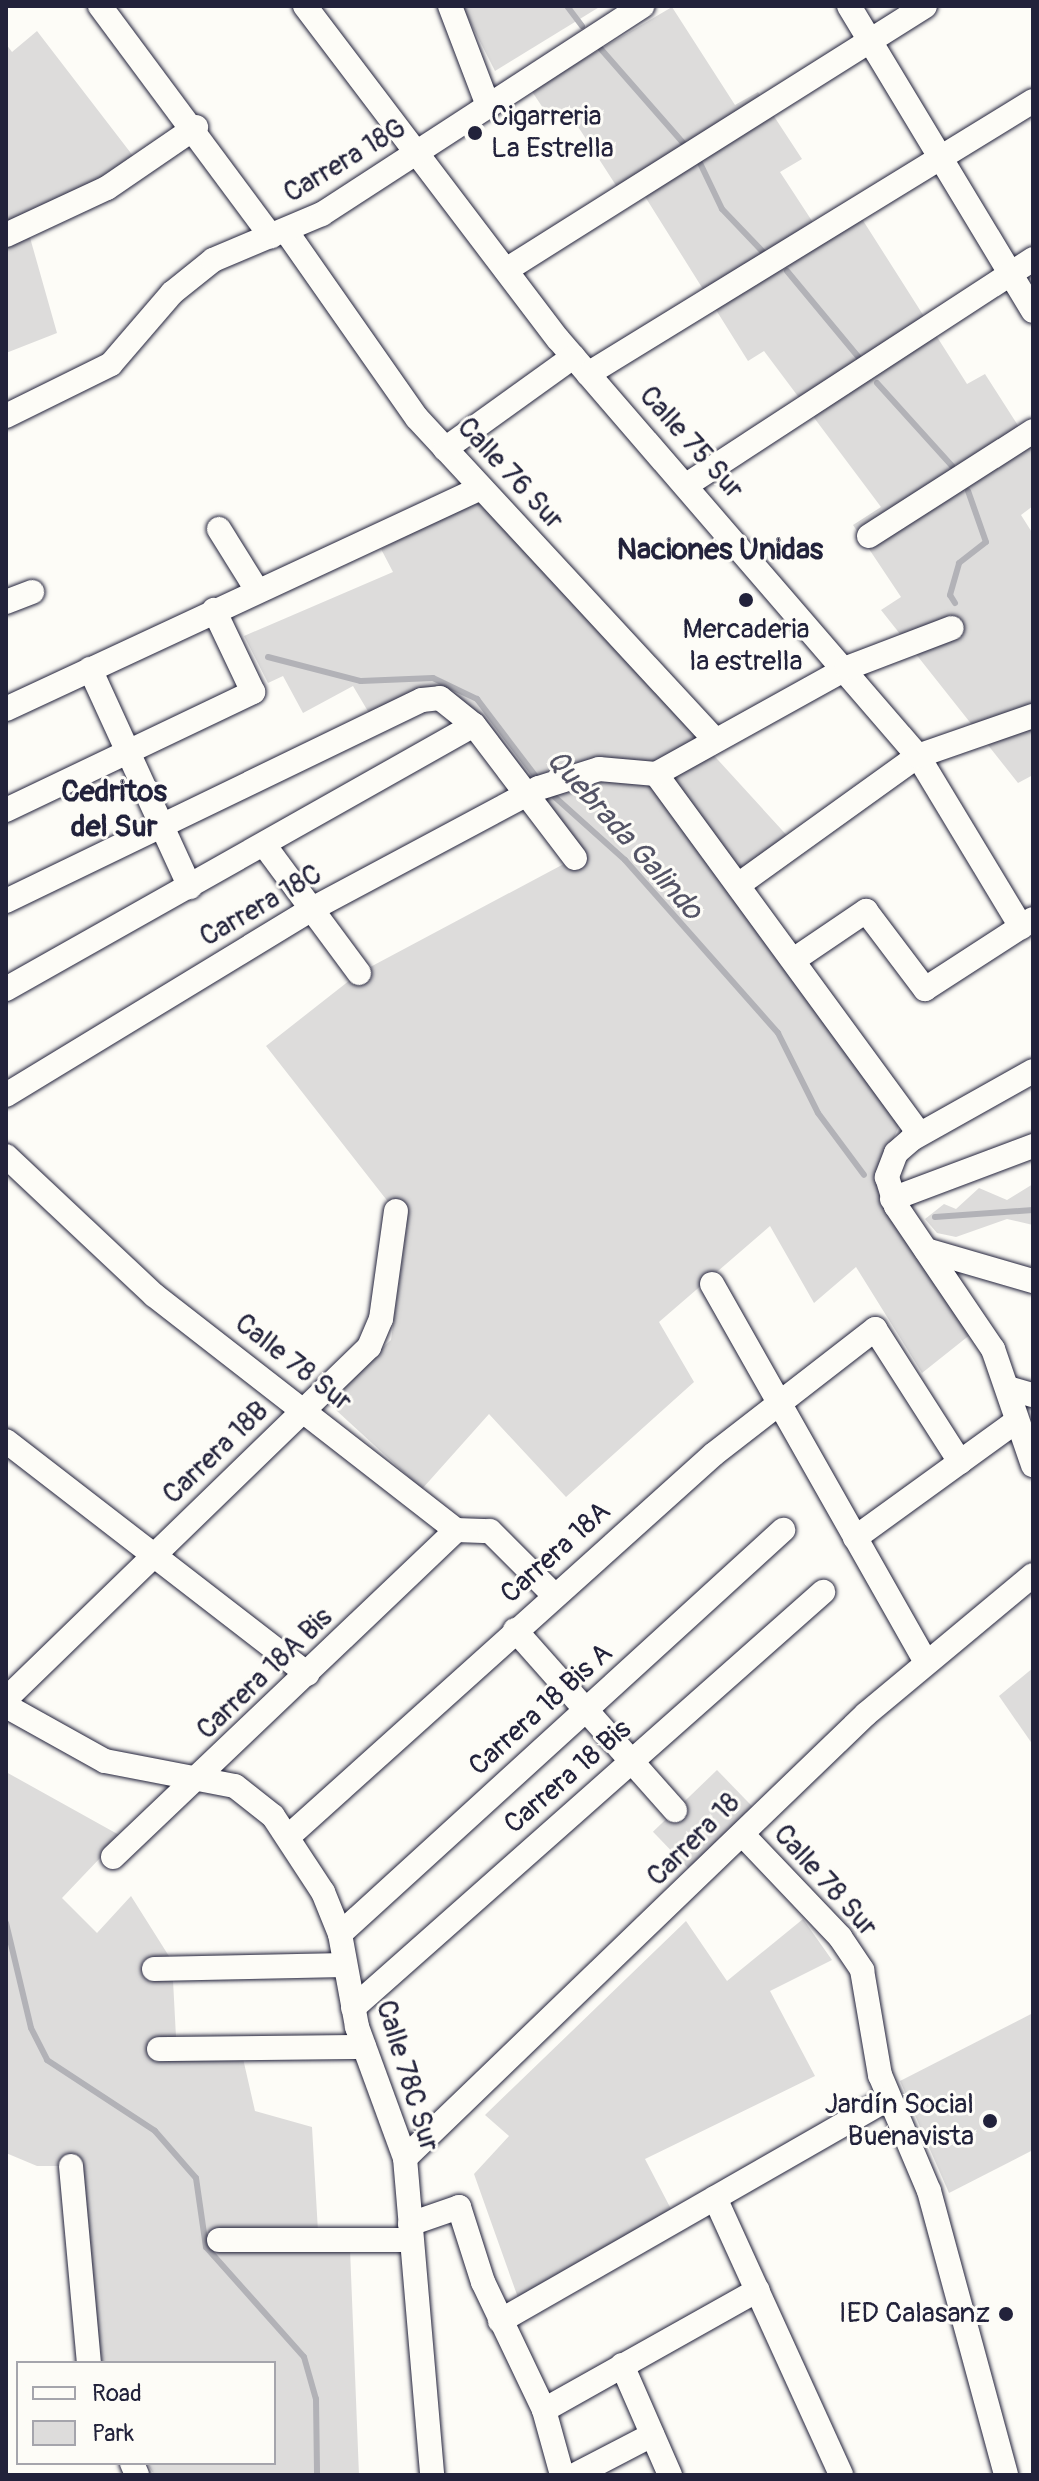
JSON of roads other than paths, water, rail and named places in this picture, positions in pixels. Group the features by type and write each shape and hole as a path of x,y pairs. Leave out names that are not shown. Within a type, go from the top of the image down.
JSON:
{"street":[{"name":"Calle 76 Sur","path":"100,6 445,449 714,739"},
{"name":"Calle 75 Sur","path":"305,6 581,365 847,668 918,756 1027,923"},
{"path":"450,6 487,103"},
{"name":"Carrera 18G","path":"6,416 111,364 196,271 278,233 418,153 487,103 640,6"},
{"path":"849,6 1033,311"},
{"path":"506,270 868,39 925,6"},
{"path":"445,449 581,365 1033,101"},
{"path":"6,235 107,188 196,127"},
{"path":"688,484 1033,259"},
{"path":"869,536 1033,431"},
{"path":"6,709 481,488"},
{"path":"219,529 257,590"},
{"path":"6,602 32,592"},
{"path":"6,810 253,692 214,610"},
{"path":"919,1134 741,883 656,774 714,739 847,668 952,628"},
{"path":"90,669 190,887"},
{"path":"6,901 387,717 440,698 474,725 541,788 575,858"},
{"path":"741,883 918,756 1033,716"},
{"path":"6,989 265,846 474,725"},
{"name":"Carrera 18C","path":"6,1095 312,909 541,788 599,769 656,774"},
{"path":"265,846 359,973"},
{"path":"795,959 866,911 925,989 1027,923"},
{"path":"1033,1071 919,1134 892,1160 892,1199 993,1349 1008,1388 1015,1422 1033,1465"},
{"path":"892,1199 1033,1146"},
{"name":"Calle 78 Sur","path":"6,1156 154,1295 305,1409 456,1530"},
{"name":"Carrera 18B","path":"6,1699 305,1409 376,1333 396,1211"},
{"path":"926,1250 1033,1281"},
{"path":"712,1284 925,1661"},
{"name":"Carrera 18A","path":"289,1836 553,1594 780,1403 875,1329 960,1462"},
{"path":"1008,1388 1033,1395"},
{"path":"855,1538 1015,1422"},
{"path":"6,1441 151,1557 308,1674"},
{"path":"456,1530 490,1531 553,1594"},
{"name":"Carrera 18A Bis","path":"113,1857 202,1777 456,1530"},
{"name":"Carrera 18 Bis A","path":"340,1934 783,1530"},
{"name":"Carrera 18","path":"405,2158 925,1661 1033,1575"},
{"name":"Carrera 18 Bis","path":"353,2008 823,1592"},
{"path":"515,1630 675,1810"},
{"name":"Calle 78C Sur","path":"6,1706 105,1761 202,1777 248,1794 289,1836 340,1934 353,2008 364,2047 405,2158 432,2475"},
{"name":"Calle 78 Sur","path":"743,1835 856,1959 889,2098 929,2191 1006,2475"},
{"path":"154,1969 345,1965"},
{"path":"159,2049 364,2047"},
{"path":"500,2321 889,2098"},
{"path":"71,2166 89,2361"},
{"path":"715,2198 841,2475"},
{"path":"219,2240 411,2232 459,2207 500,2321 544,2410 562,2475"},
{"path":"544,2410 758,2290"},
{"path":"622,2365 670,2475"},
{"path":"575,2475 652,2435"}],"waterway":[{"path":"567,6 582,26"},
{"path":"600,48 684,144"},
{"path":"700,163 722,209 765,254"},
{"path":"787,271 861,360"},
{"path":"877,383 952,466"},
{"path":"955,603 950,595 959,563 986,542 968,491"},
{"name":"Quebrada Galindo","path":"268,657 361,681 433,678 477,699 540,782"},
{"name":"Quebrada Galindo","path":"547,790 625,860 778,1033 818,1113 864,1175"},
{"name":"Quebrada Galindo","path":"935,1217 1033,1210"},
{"path":"6,1923 31,2028 47,2060 155,2131 196,2178 206,2247 304,2357 316,2399 317,2475"}],"place":[{"name":"Cigarreria La Estrella","path":"475,133"},
{"name":"Mercaderia la estrella","path":"746,600"},
{"name":"Jardín Social Buenavista","path":"990,2121"},
{"name":"IED Calasanz","path":"1006,2314"}],"district":[{"name":"Naciones Unidas","path":"720,550"},
{"name":"Cedritos del Sur","path":"114,809"}]}
